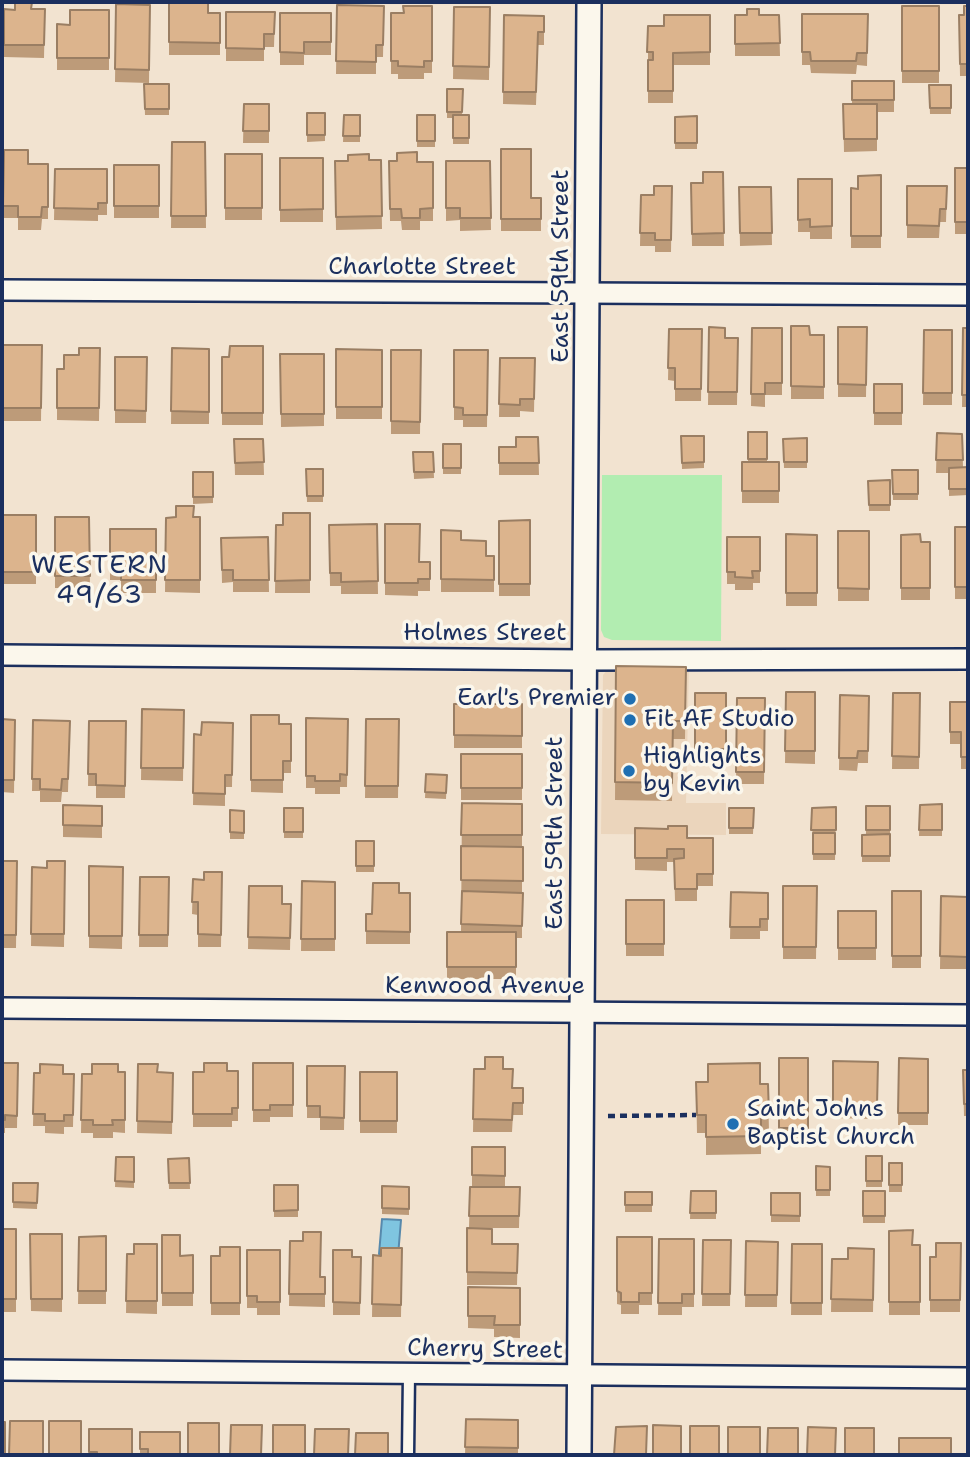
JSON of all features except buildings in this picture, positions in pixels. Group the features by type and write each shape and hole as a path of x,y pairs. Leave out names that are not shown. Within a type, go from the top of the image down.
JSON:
{"street":[{"name":"East 59th Street","path":"579,1455 589,2"},
{"name":"Charlotte Street","path":"2,290 968,295"},
{"name":"Holmes Street","path":"2,655 584,660 968,659"},
{"name":"Kenwood Avenue","path":"2,1008 968,1015"},
{"name":"Cherry Street","path":"2,1370 968,1378"}],"lane":[{"path":"408,1455 409,1374"}],"path":[{"path":"608,1115 696,1115"}],"shaded area":[{"path":"689,665 686,803 726,803 726,835 601,834 603,675 609,668"}],"green space":[{"path":"602,475 722,475 721,641 612,640 604,637 601,630"}],"water":[{"path":"382,1219 401,1220 398,1256 379,1254"}],"place":[{"name":"Earl's Premier","path":"630,699"},
{"name":"Fit AF Studio","path":"630,720"},
{"name":"Highlights by Kevin","path":"629,771"},
{"name":"Saint Johns Baptist Church","path":"733,1124"}],"district":[{"name":"WESTERN 49/63","path":"100,581"}]}
